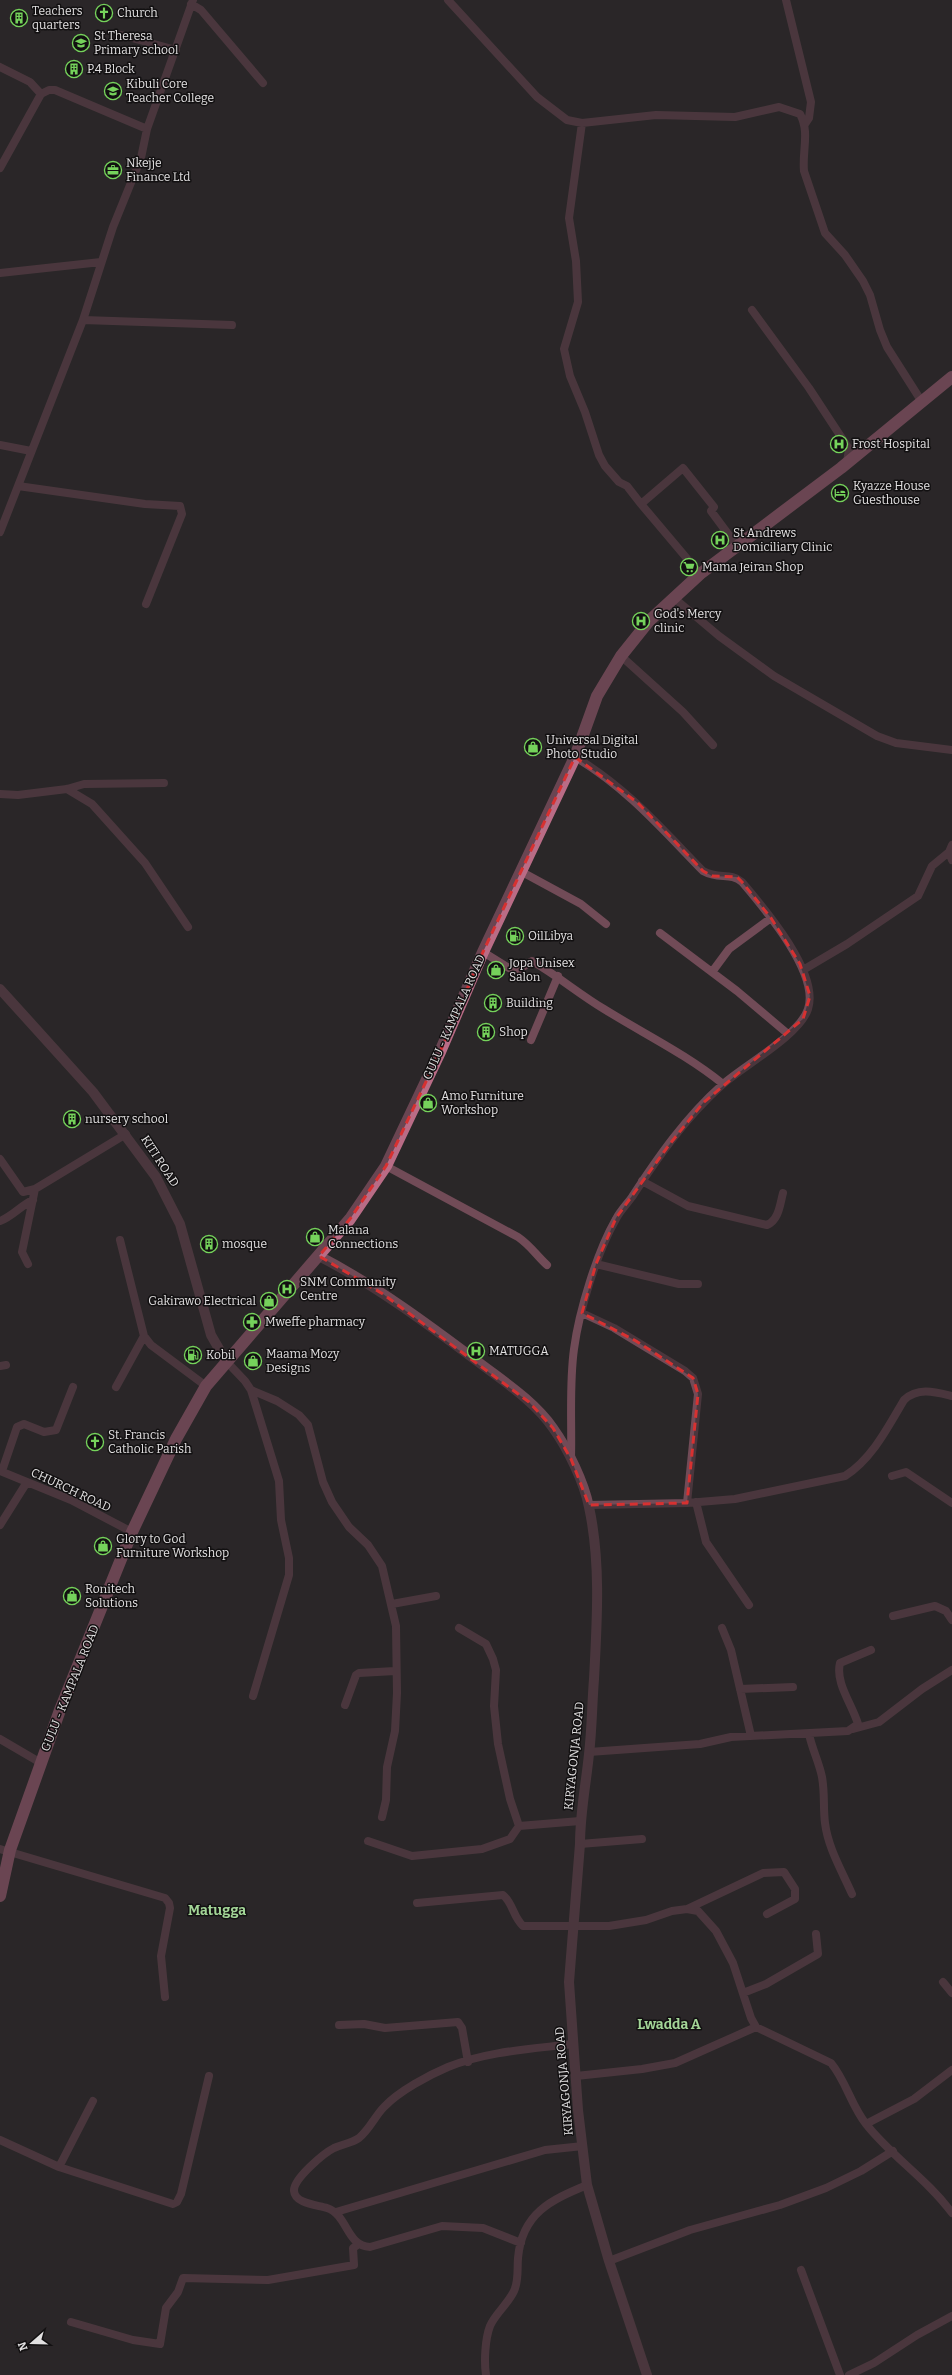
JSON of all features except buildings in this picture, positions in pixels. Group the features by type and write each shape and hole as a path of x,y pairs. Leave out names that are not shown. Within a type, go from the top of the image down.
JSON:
{"main road":[{"name":"GULU - KAMPALA ROAD","path":"0,1896 5,1850 132,1532 176,1439 206,1386 350,1219 386,1166 440,1052 483,952 522,872 575,756 597,696 621,656 649,621 700,574 847,462 952,377"}],"street":[{"path":"448,0 537,97 567,120 582,123 656,115 735,117 779,107 800,114 805,124 804,171 825,233 845,254 863,281 870,295 880,330 887,347 922,402"},
{"path":"786,0 811,102 809,118 805,124"},
{"path":"0,532 83,320 113,227 141,158 147,129 192,2 201,10 263,83"},
{"path":"121,35 176,50"},
{"path":"0,67 30,82 41,94"},
{"path":"0,168 41,94 49,90 55,90 147,129"},
{"path":"582,123 569,218 576,261 578,302 564,349 570,376 585,412 599,455 605,466 619,482 627,486 700,574"},
{"path":"0,273 101,262"},
{"path":"752,310 809,388 849,449 847,462"},
{"path":"83,320 232,325"},
{"path":"0,445 31,451"},
{"path":"641,504 683,468 714,507 711,511 737,546"},
{"path":"18,486 145,504 180,506 182,514 146,604"},
{"path":"674,598 720,636 774,676 813,701 877,736 896,743 952,750"},
{"path":"621,656 683,712 713,745"},
{"path":"571,1459 574,1348 596,1264 616,1218 688,1120 723,1084 788,1034 803,1019 809,1008 810,996 808,981 803,970 771,918 737,878 712,876 703,871 638,803 591,766 575,756"},
{"path":"0,794 18,795 68,789 84,784 164,783"},
{"path":"68,789 92,804 145,863 188,927"},
{"path":"803,970 847,944 918,896 932,866 951,852"},
{"path":"522,872 581,904 606,924"},
{"path":"712,972 729,949 771,918"},
{"path":"660,933 712,972 788,1034"},
{"path":"483,952 513,970 517,971 532,962 558,976 599,1007 689,1059 723,1084"},
{"path":"532,1040 558,976"},
{"name":"KITI ROAD","path":"0,989 93,1092 126,1134 156,1178 180,1224 211,1335 226,1361"},
{"path":"0,1159 23,1192 35,1189 126,1134"},
{"path":"386,1166 518,1237 533,1248 538,1256 547,1265"},
{"path":"642,1181 688,1206 767,1225 772,1223 777,1216 783,1193"},
{"path":"28,1264 22,1252 35,1189"},
{"path":"0,1221 12,1217 23,1205 33,1200"},
{"path":"120,1240 144,1336 151,1345 206,1386"},
{"name":"KIRYAGONJA ROAD","path":"319,1256 347,1271 444,1336 529,1402 553,1428 571,1459 589,1505 596,1577 589,1752 580,1821 580,1844 572,1926 569,1982 576,2076 587,2185 609,2261 647,2375"},
{"path":"596,1264 679,1284 698,1284"},
{"path":"582,1313 636,1341 694,1378 698,1394 692,1502 706,1542 749,1605"},
{"path":"116,1387 144,1336"},
{"path":"226,1361 246,1380 251,1390 279,1481 280,1520 289,1558 289,1575 253,1696"},
{"path":"1,1471 17,1427 24,1424 44,1432 56,1430 73,1387"},
{"path":"251,1390 277,1401 299,1415 308,1425 323,1482 332,1502 349,1527 368,1545 382,1566 396,1626 395,1671 397,1716 387,1766 386,1800 382,1817"},
{"path":"589,1505 692,1502 736,1499 845,1476 857,1468 867,1457 904,1400 911,1394 926,1391 952,1396"},
{"name":"CHURCH ROAD","path":"1,1471 71,1500 132,1532"},
{"path":"892,1476 906,1472 952,1503"},
{"path":"0,1525 27,1482"},
{"path":"392,1604 436,1596"},
{"path":"893,1616 935,1606 946,1611 952,1620"},
{"path":"458,1628 486,1644 493,1659 496,1670 494,1706 498,1744 511,1805 519,1826"},
{"path":"722,1628 731,1650 751,1736"},
{"path":"852,1729 858,1724 840,1681 838,1670 840,1662 871,1650"},
{"path":"589,1752 700,1744 731,1737 809,1734 852,1729 879,1722 922,1689 952,1670"},
{"path":"345,1705 356,1675 359,1673 395,1671"},
{"path":"740,1689 793,1687"},
{"path":"809,1734 812,1750 821,1775 826,1797 825,1822 830,1844 852,1894"},
{"path":"0,1739 41,1763"},
{"path":"519,1826 580,1821"},
{"path":"368,1841 412,1856 474,1850 501,1844 510,1839 519,1826"},
{"path":"580,1844 642,1839"},
{"path":"5,1850 164,1898 169,1903 170,1908 161,1956 165,1997"},
{"path":"417,1903 503,1894 508,1898 515,1916 523,1926 609,1926 646,1920 672,1911 687,1908 763,1873 784,1872 795,1889 795,1899 767,1914"},
{"path":"687,1908 698,1911 716,1932 733,1963 756,2027 831,2063 839,2072 853,2103 866,2124 939,2196 952,2213"},
{"path":"743,1993 766,1984 818,1954 816,1934"},
{"path":"942,1982 952,1993"},
{"path":"339,2025 364,2024 385,2028 458,2022 462,2028 468,2062"},
{"path":"576,2076 642,2069 675,2063 756,2027"},
{"path":"574,2044 500,2052 449,2066 428,2076 391,2101 364,2134 357,2140 332,2149 304,2173 295,2184 294,2191 296,2197 301,2201 336,2212 545,2150 583,2146"},
{"path":"866,2124 914,2099 952,2070"},
{"path":"0,2140 60,2167 167,2204 177,2202 210,2076"},
{"path":"60,2167 93,2101"},
{"path":"609,2261 690,2230 780,2205 826,2188 861,2171 893,2151"},
{"path":"486,2375 490,2325 503,2309 517,2285 518,2258 521,2243 530,2224 544,2206 587,2185"},
{"path":"336,2212 359,2244 370,2247 442,2226 482,2228 521,2243"},
{"path":"71,2322 134,2340 160,2344 166,2308 178,2292 183,2278 268,2280 306,2275 354,2265 353,2248 359,2244"},
{"path":"801,2270 840,2375"},
{"path":"852,2374 874,2363 917,2335 952,2316"}],"highlighted area":[{"path":"575,757 638,803 703,871 712,876 737,877 771,918 800,964 810,996 803,1019 703,1103 669,1145 616,1218 596,1264 582,1313 636,1341 693,1378 698,1394 687,1503 589,1505 571,1459 553,1428 529,1402 383,1294 319,1256 350,1219 386,1166 440,1052 483,952"}],"place":[{"name":"Church","path":"104,13"},
{"name":"Teachers quarters","path":"19,18"},
{"name":"St Theresa Primary school","path":"81,43"},
{"name":"P.4 Block","path":"74,69"},
{"name":"Kibuli Core Teacher College","path":"113,91"},
{"name":"Nkejje Finance Ltd","path":"113,170"},
{"name":"Frost Hospital","path":"839,444"},
{"name":"Kyazze House Guesthouse","path":"840,493"},
{"name":"St Andrews Domiciliary Clinic","path":"720,540"},
{"name":"Mama Jeiran Shop","path":"689,567"},
{"name":"God's Mercy clinic","path":"641,621"},
{"name":"Universal Digital Photo Studio","path":"533,747"},
{"name":"OilLibya","path":"515,936"},
{"name":"Jopa Unisex Salon","path":"496,970"},
{"name":"Building","path":"493,1003"},
{"name":"Shop","path":"486,1032"},
{"name":"Amo Furniture Workshop","path":"428,1103"},
{"name":"nursery school","path":"72,1119"},
{"name":"Malana Connections","path":"315,1237"},
{"name":"mosque","path":"209,1244"},
{"name":"SNM Community Centre","path":"287,1289"},
{"name":"Gakirawo Electrical","path":"269,1301"},
{"name":"Mweffe pharmacy","path":"252,1322"},
{"name":"MATUGGA","path":"476,1351"},
{"name":"Kobil","path":"193,1355"},
{"name":"Maama Mozy Designs","path":"253,1361"},
{"name":"St. Francis Catholic Parish","path":"95,1442"},
{"name":"Glory to God Furniture Workshop","path":"103,1546"},
{"name":"Ronitech Solutions","path":"72,1596"}],"district":[{"name":"Matugga","path":"217,1910"},
{"name":"Lwadda A","path":"669,2024"}]}
